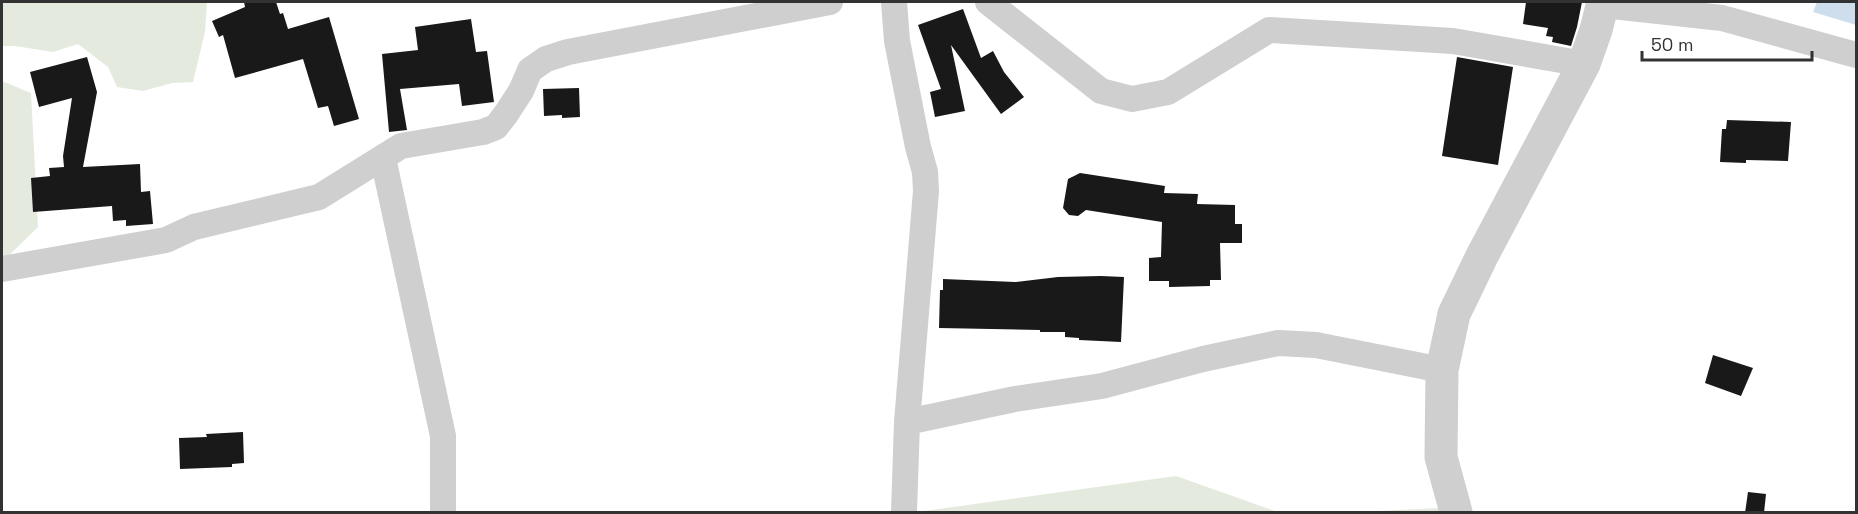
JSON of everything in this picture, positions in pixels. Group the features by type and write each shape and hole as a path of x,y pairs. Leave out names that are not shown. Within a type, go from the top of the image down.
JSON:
{"street":[{"path":"2,269 166,240 194,227 319,196 401,146 483,132 496,127 521,91 530,70 546,59 568,52 830,2"},
{"path":"894,2 897,40 925,172 926,191 907,422 904,513"},
{"path":"988,2 1101,91 1132,99 1168,92 1269,30 1452,41 1584,64"},
{"path":"1456,513 1441,457 1442,370 1454,314 1482,256 1584,64 1603,3 1722,18 1857,55"},
{"path":"383,158 443,436 443,513"},
{"path":"907,422 1015,399 1101,386 1203,358 1278,343 1316,345 1442,370"}],"shaded area":[{"path":"2,2 207,2 205,32 193,82 172,83 143,91 117,87 108,67 78,44 53,52 2,46"},
{"path":"2,81 31,93 38,227 2,262"},
{"path":"1176,476 1278,512 917,512"},
{"path":"1439,508 1441,512 1358,512"}],"water":[{"path":"1817,2 1856,2 1856,25 1813,12"}],"building":[{"path":"244,2 276,2 280,14 283,13 288,29 329,17 359,119 334,126 328,106 318,108 303,59 235,78 223,35 219,37 212,21 245,7"},
{"path":"1526,2 1582,2 1571,46 1552,42 1553,37 1546,36 1548,28 1523,24"},
{"path":"963,9 981,58 993,51 1004,72 1024,97 1001,114 951,45 965,111 935,117 930,92 941,89 918,25"},
{"path":"471,19 476,52 487,51 494,102 462,106 459,84 400,89 407,130 389,132 382,54 418,50 415,27"},
{"path":"87,57 97,92 83,167 140,164 141,192 150,191 153,224 126,226 126,220 113,221 112,206 33,212 31,178 50,176 49,168 64,167 63,156 72,98 39,107 30,72"},
{"path":"1457,57 1513,67 1498,165 1442,156"},
{"path":"579,88 580,117 544,116 543,89"},
{"path":"1727,120 1791,122 1788,161 1720,162 1722,129 1726,129"},
{"path":"1080,173 1165,186 1164,193 1198,194 1197,204 1235,205 1235,224 1242,224 1242,243 1220,243 1221,280 1210,280 1210,286 1169,287 1169,281 1149,281 1149,258 1161,257 1162,222 1086,210 1078,216 1069,215 1063,208 1068,179"},
{"path":"1058,277 1124,277 1121,342 1079,340 1079,338 1065,337 1065,332 1040,332 1040,330 939,328 940,290 943,290 943,279 1015,282"},
{"path":"1713,355 1753,368 1741,396 1705,383"},
{"path":"243,432 244,463 232,464 232,467 180,469 179,438"},
{"path":"1748,492 1766,494 1764,513 1745,513"}]}
